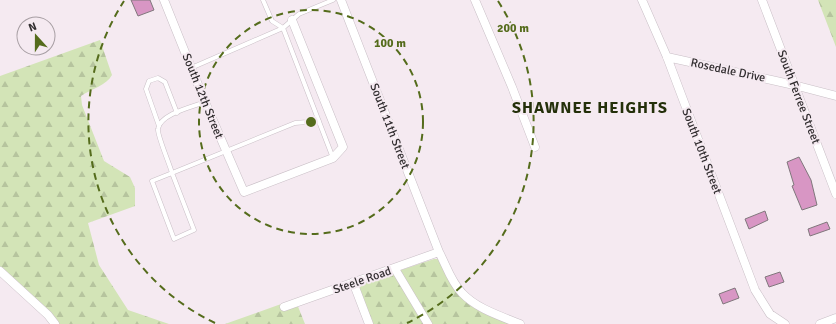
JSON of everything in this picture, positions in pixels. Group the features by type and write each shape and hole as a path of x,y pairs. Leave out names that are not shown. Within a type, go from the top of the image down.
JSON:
{"street":[{"name":"South 12th Street","path":"164,0 205,102 244,192 333,158"},
{"name":"South 11th Street","path":"341,0 439,252 462,293 480,307 520,324"},
{"path":"474,0 512,87 535,147"},
{"name":"South 10th Street","path":"642,0 667,57 755,290 770,314 785,324"},
{"name":"South Ferree Street","path":"762,0 836,194"},
{"path":"292,20 343,147 333,158"},
{"name":"Rosedale Drive","path":"667,57 794,85 836,96"},
{"name":"Steele Road","path":"284,307 353,282 395,269 439,252"},
{"path":"395,269 428,324"},
{"path":"0,271 48,315 55,324"},
{"path":"353,282 369,324"},
{"path":"820,324 836,318"}],"lane":[{"path":"263,0 272,21 283,28 333,158"},
{"path":"191,68 283,28 309,9 332,0"},
{"path":"159,126 146,89 149,82 158,78 165,82 177,113"},
{"path":"205,102 166,117 160,122 158,130 172,173 194,230 174,239 152,181 172,173 226,150 295,123 318,121"}],"green space":[{"path":"818,0 836,0 836,47"},
{"path":"100,40 112,75 106,82 81,96 82,105 104,161 130,177 135,188 135,206 88,223 99,265 128,310 169,324 57,324 0,268 0,76"},
{"path":"434,259 438,259 456,291 511,324 373,324 359,289 362,283"},
{"path":"295,299 305,324 225,324"}],"building":[{"path":"131,0 150,0 154,10 138,16"},
{"path":"799,157 811,180 817,205 802,210 792,186 794,185 787,162"},
{"path":"765,211 768,220 749,229 745,219"},
{"path":"827,222 830,229 810,236 808,229"},
{"path":"780,272 784,282 769,287 765,277"},
{"path":"735,288 739,298 723,304 719,294"}],"district":[{"name":"SHAWNEE HEIGHTS","path":"590,107"}]}
